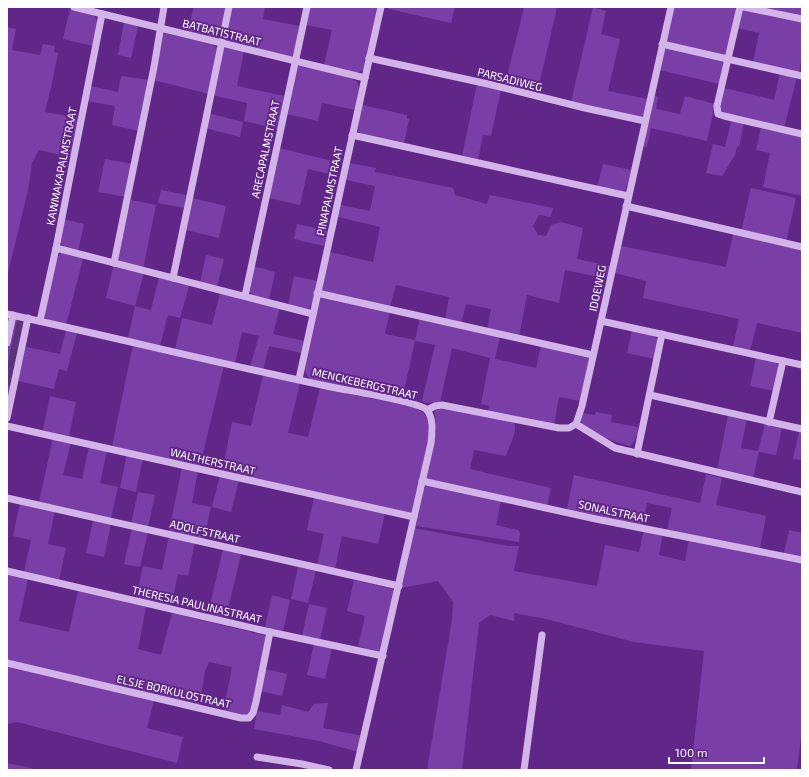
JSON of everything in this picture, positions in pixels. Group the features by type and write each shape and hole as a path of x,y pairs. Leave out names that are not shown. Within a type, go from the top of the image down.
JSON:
{"street":[{"name":"BATBATISTRAAT","path":"74,7 100,11 160,28 365,78"},
{"path":"114,263 154,67 164,7"},
{"path":"173,278 229,7"},
{"name":"ARECAPALMSTRAAT","path":"245,296 307,7"},
{"name":"PINAPALMSTRAAT","path":"299,379 381,7"},
{"name":"IDOEWEG","path":"576,424 582,406 671,7"},
{"path":"740,7 717,106 718,114 802,134"},
{"path":"744,7 802,19"},
{"name":"KAWMAKAPALMSTRAAT","path":"40,321 56,248 100,11"},
{"path":"662,44 802,76"},
{"name":"PARSADIWEG","path":"370,58 645,121"},
{"path":"352,134 628,196"},
{"path":"626,206 802,247"},
{"path":"56,248 313,314"},
{"path":"318,292 593,355"},
{"path":"7,343 10,314"},
{"name":"MENCKEBERGSTRAAT","path":"10,314 403,401 427,410 432,422 432,433 399,586 356,770"},
{"path":"7,418 28,318"},
{"path":"601,321 802,365"},
{"path":"637,454 662,334"},
{"path":"769,422 783,361"},
{"path":"650,395 802,430"},
{"path":"427,410 435,406 442,405 559,428 569,428 576,424 615,448 802,492"},
{"name":"WALTHERSTRAAT","path":"7,426 414,517"},
{"name":"SONALSTRAAT","path":"422,481 604,521 802,560"},
{"name":"ADOLFSTRAAT","path":"7,498 399,586"},
{"name":"THERESIA PAULINASTRAAT","path":"7,571 270,632 383,656"},
{"name":"ELSJE BORKULOSTRAAT","path":"7,663 241,718 249,718 253,713 256,702 270,632"},
{"path":"524,770 542,635"},
{"path":"257,757 329,770"}],"shaded area":[{"path":"194,7 226,7 220,37 215,39 187,31"},
{"path":"231,7 265,7 263,19 300,26 296,46 291,57 225,40"},
{"path":"310,7 378,7 364,68 362,71 355,73 324,65 332,30 306,25"},
{"path":"389,7 455,7 451,23 389,9"},
{"path":"524,7 557,7 537,94 505,85"},
{"path":"593,7 606,11 601,34 620,39 608,91 648,99 644,115 642,117 571,102"},
{"path":"673,7 739,7 727,54 724,56 667,42 666,39"},
{"path":"757,7 802,7 802,17"},
{"path":"744,8 802,21 802,56 799,73 753,62 759,33 737,28 741,12"},
{"path":"70,9 93,14 95,17 97,21 97,29 93,46 63,39"},
{"path":"124,22 138,26 131,58 118,55"},
{"path":"7,27 16,29 12,50 40,55 43,44 55,46 54,52 58,53 45,112 78,118 70,157 39,150 32,163 28,190 7,277"},
{"path":"164,33 211,44 217,48 218,51 209,94 153,80 162,34"},
{"path":"227,47 244,51 237,86 284,96 278,129 244,121 247,103 212,95 223,48"},
{"path":"667,48 722,61 724,63 720,84 659,70 664,49"},
{"path":"300,65 350,78 357,82 359,86 355,110 322,103 318,121 286,114 297,67"},
{"path":"780,73 797,77 784,128 727,115 720,109 724,88 774,100"},
{"path":"121,76 148,80 139,131 112,125 115,106 87,101 90,86 118,92"},
{"path":"477,84 501,90 491,136 483,135 478,159 462,156"},
{"path":"654,95 658,97 656,109 680,114 685,96 715,104 707,141 651,128 647,147 642,146"},
{"path":"362,105 407,115 407,119 409,119 404,144 362,134 357,131"},
{"path":"208,113 243,122 240,137 205,128"},
{"path":"731,121 744,123 739,147 737,146 735,155 722,176 706,173 713,144 725,147"},
{"path":"761,127 802,136 802,196 763,187 770,153 756,150"},
{"path":"279,148 340,163 338,176 308,169 300,205 269,198"},
{"path":"105,159 133,164 126,197 98,192"},
{"path":"350,163 376,168 375,172 453,188 455,195 487,204 490,195 553,208 551,217 539,215 533,226 538,235 546,236 551,225 561,222 583,228 577,259 611,266 608,279 565,270 559,303 527,295 519,337 487,330 491,309 466,304 461,324 445,320 449,297 396,285 390,307 321,292 330,252 373,262 380,227 338,217 341,205 370,211 375,186 346,180"},
{"path":"603,164 631,170 625,192 597,187"},
{"path":"751,188 796,198 786,242 741,232"},
{"path":"161,190 186,195 184,208 158,203"},
{"path":"192,198 226,206 219,238 186,230"},
{"path":"131,200 156,205 143,269 119,261 118,258"},
{"path":"64,219 84,224 78,251 65,247 60,241"},
{"path":"297,224 328,231 324,246 294,239"},
{"path":"733,234 802,250 802,333 757,323 750,351 733,347 739,319 643,298 646,281 615,273 621,246 726,267"},
{"path":"61,253 83,258 66,325 48,321 44,316 57,258"},
{"path":"206,255 224,259 217,287 200,283"},
{"path":"114,264 144,273 135,306 106,298"},
{"path":"253,266 275,272 269,300 260,298 249,292 248,289"},
{"path":"294,276 317,281 313,302 309,309 288,305"},
{"path":"159,278 189,286 180,318 168,315 160,346 128,338 135,306 151,310"},
{"path":"220,293 280,307 273,334 304,341 302,353 269,346 263,370 250,367 259,336 242,332 235,363 175,350 182,318 212,325"},
{"path":"321,295 390,311 385,334 415,340 420,318 500,336 495,359 536,368 541,346 588,356 590,359 580,401 559,397 554,425 488,412 489,406 481,404 490,358 452,348 440,402 425,403 422,401 435,345 415,341 403,395 395,397 311,380 306,374 304,368"},
{"path":"15,319 23,319 25,323 7,407 7,353"},
{"path":"66,330 77,333 67,371 59,369 54,389 18,381 26,347 60,354"},
{"path":"632,330 643,332 657,339 658,346 655,359 627,353"},
{"path":"133,345 224,365 200,466 112,446"},
{"path":"756,358 772,361 778,365 774,391 750,386"},
{"path":"263,375 300,383 288,433 308,437 320,388 413,407 424,413 427,419 430,434 412,510 410,513 222,472 232,422 251,426"},
{"path":"50,396 76,402 69,436 43,430"},
{"path":"443,408 514,422 515,430 506,456 474,450 470,469 551,488 547,506 426,480 436,431 435,412 436,410"},
{"path":"596,412 612,415 611,422 638,427 638,433 632,445 629,446 618,443 596,434 584,426 581,422 583,413 595,415"},
{"path":"728,415 747,419 741,448 758,451 765,424 782,428 776,455 759,452 753,478 717,470"},
{"path":"799,432 802,432 802,460 793,459"},
{"path":"53,438 71,442 63,475 82,479 89,447 107,451 100,483 118,487 111,518 39,502"},
{"path":"127,454 143,458 136,492 120,488"},
{"path":"182,467 198,471 192,503 211,507 204,540 169,532"},
{"path":"706,474 722,478 716,505 766,516 760,548 667,530 672,508 647,503 643,525 567,509 574,475 700,503"},
{"path":"220,475 239,480 231,512 212,507"},
{"path":"427,485 501,501 496,525 518,530 520,533 519,542 416,526 424,489"},
{"path":"138,492 155,495 148,527 131,524"},
{"path":"314,497 385,513 378,544 342,536 335,569 317,565 324,534 307,530"},
{"path":"20,503 55,511 48,544 66,548 59,580 24,572 31,540 13,536"},
{"path":"93,521 111,524 104,557 86,553"},
{"path":"132,528 148,532 140,567 124,564"},
{"path":"414,528 508,546 519,546 514,571 597,586 605,545 639,552 644,530 663,534 659,555 685,561 689,540 802,563 802,730 797,770 691,770 704,651 634,642 546,619 514,613 514,621 490,615 479,623 462,770 427,770 452,620 453,602 438,581 401,588"},
{"path":"789,530 802,533 802,556 784,553"},
{"path":"169,536 195,542 188,576 178,574 171,607 136,598 143,566 162,570"},
{"path":"223,549 241,554 226,618 208,614"},
{"path":"298,567 316,571 308,603 291,599"},
{"path":"7,574 28,579 19,621 69,632 78,591 146,607 138,649 161,655 172,613 267,636 253,705 247,716 223,712 232,667 209,662 205,671 199,707 7,660"},
{"path":"354,580 393,589 394,593 380,652 358,646 365,616 347,611"},
{"path":"272,595 290,600 283,631 265,627"},
{"path":"309,604 327,608 320,640 302,636"},
{"path":"314,644 332,648 325,679 307,675"},
{"path":"7,665 154,700 147,728 183,737 177,763 17,722 7,724"},
{"path":"265,669 287,674 282,696 260,691"},
{"path":"328,703 323,728 362,736 358,752 319,741 254,729 257,711 280,715 282,705 308,712 314,704"},
{"path":"7,763 40,770 7,770"}],"waterway":[{"path":"7,383 20,323"}]}
